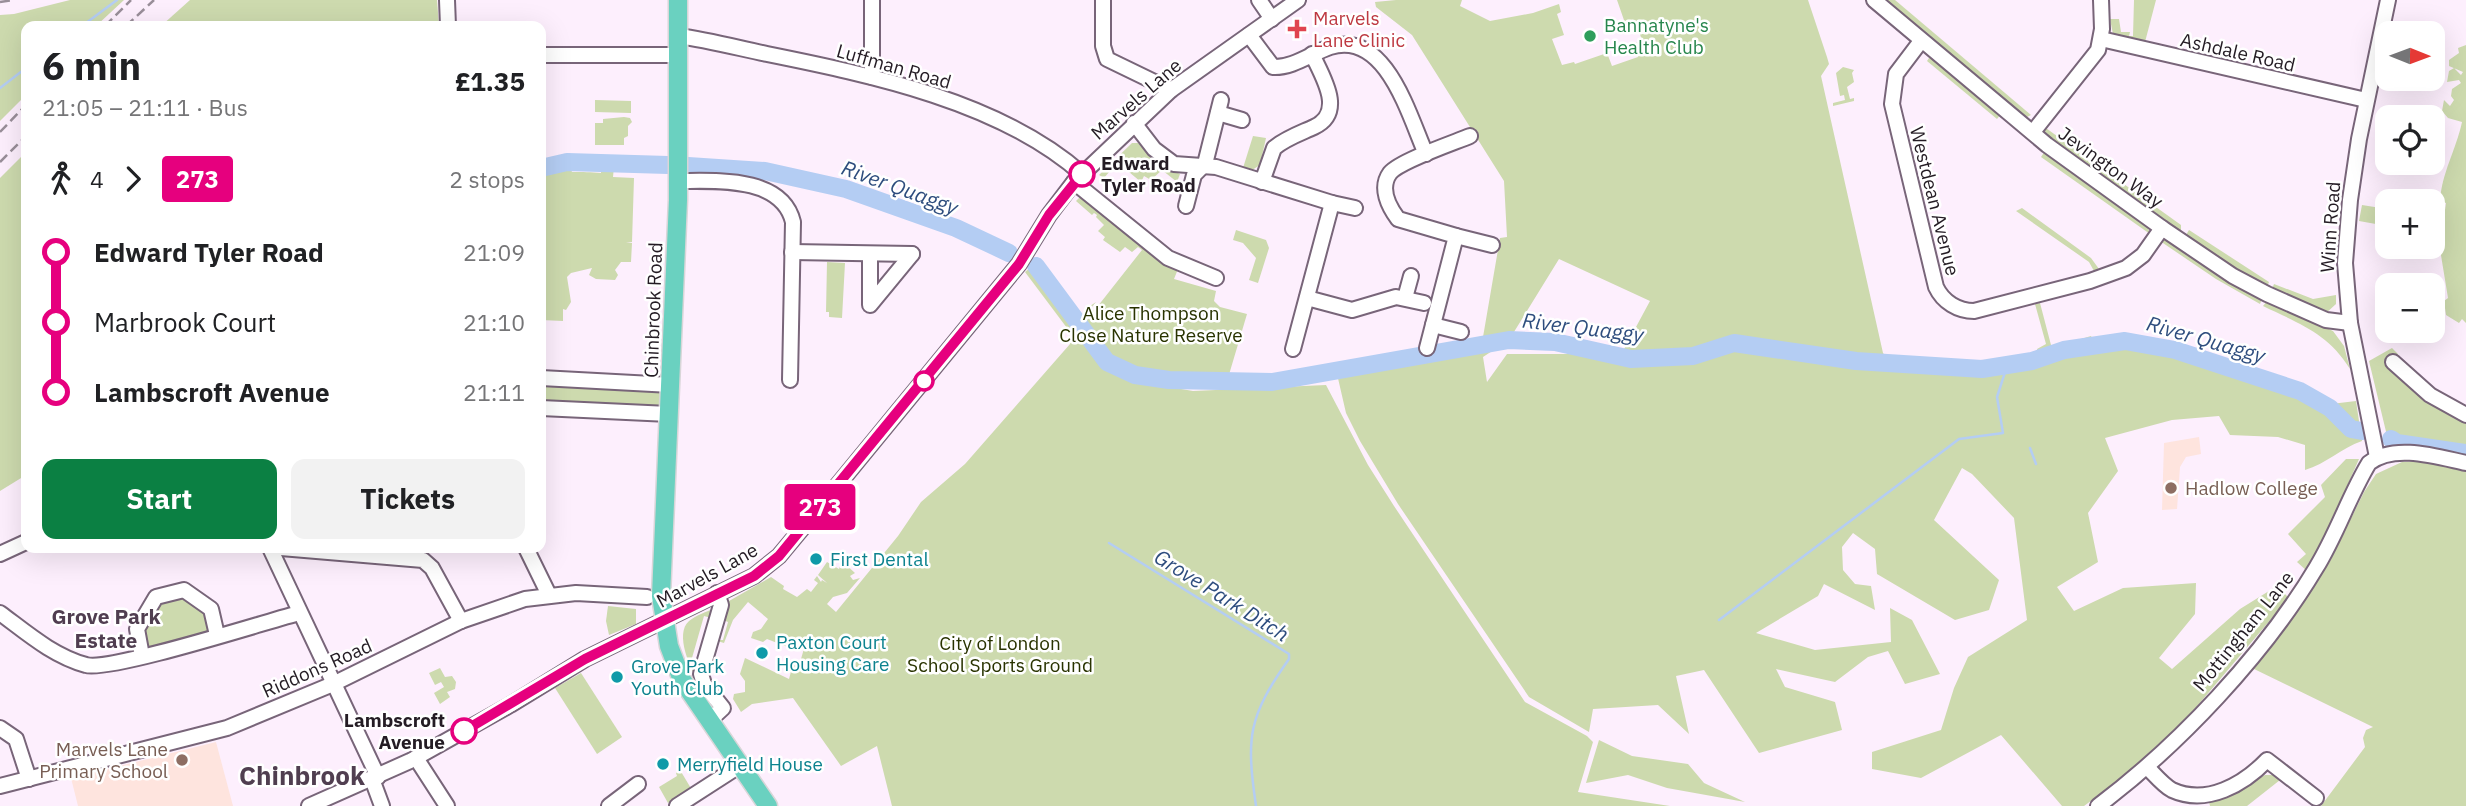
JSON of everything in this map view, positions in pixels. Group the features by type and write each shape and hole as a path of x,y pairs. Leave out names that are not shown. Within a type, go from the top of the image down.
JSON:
{"main road":[{"name":"Chinbrook Road","path":"677,0 679,181 661,596 669,646 682,680 768,806"}],"street":[{"path":"447,0 448,21"},
{"path":"872,0 872,78"},
{"path":"1103,0 1103,46 1107,59 1171,90"},
{"path":"1259,0 1272,19"},
{"name":"Marvels Lane","path":"309,806 416,758 585,659 754,576 779,556 1019,264 1049,215 1078,178 1171,90 1298,0"},
{"name":"Jevington Way","path":"1874,0 2033,132 2162,228 2267,294 2326,320 2350,323"},
{"path":"2033,132 2097,52 2101,39 2101,0"},
{"name":"Winn Road","path":"2377,457 2374,429 2350,323 2345,274 2347,223 2366,100 2388,0"},
{"path":"1249,35 1273,67 1287,65 1335,46 1361,48 1377,57 1399,95 1426,154"},
{"name":"Luffman Road","path":"678,36 872,78 958,105 995,121 1056,152 1078,178 1172,261 1216,278"},
{"name":"Ashdale Road","path":"2101,39 2366,100"},
{"name":"Westdean Avenue","path":"1922,41 1898,69 1894,79 1892,104 1936,287 1946,301 1963,310 1974,311 2109,275 2137,261 2162,228"},
{"path":"1262,182 1275,148 1322,124 1329,112 1330,96 1312,54"},
{"path":"546,55 678,55"},
{"path":"1186,206 1194,175 1205,163 1220,106 1242,120"},
{"path":"1134,123 1154,149 1181,167 1216,167 1354,208"},
{"path":"1470,136 1391,172 1385,187 1387,198 1401,221 1492,245"},
{"path":"679,181 728,182 773,193 787,204 793,222 790,380"},
{"path":"1293,349 1332,203"},
{"path":"1427,348 1456,236"},
{"path":"792,251 870,254"},
{"path":"1405,298 1411,276"},
{"path":"1307,298 1352,310 1392,297 1424,303"},
{"path":"1433,325 1461,332"},
{"path":"2393,362 2430,396 2466,415"},
{"path":"546,378 671,385"},
{"path":"546,408 669,414"},
{"path":"2377,457 2404,453 2466,463"},
{"name":"Mottingham Lane","path":"2098,806 2147,767 2224,688 2286,614 2317,567 2365,471 2377,457"},
{"path":"0,554 21,544"},
{"path":"272,553 375,778 382,806"},
{"path":"340,553 423,560 437,576 461,621"},
{"path":"528,553 549,595"},
{"path":"142,656 136,629 156,597 184,590 211,609 216,635"},
{"name":"Riddons Road","path":"0,786 227,728 333,684 461,621 502,606 549,595 576,593 647,597"},
{"path":"709,721 723,708 701,674 721,605 718,593"},
{"path":"0,613 44,647 89,666 142,656 299,613"},
{"path":"0,727 16,739 29,779"},
{"path":"416,758 446,806"},
{"path":"2147,767 2170,789 2200,796 2218,793 2246,781 2267,760 2316,798"},
{"path":"677,806 739,766"},
{"path":"609,806 638,784"}],"shaded area":[{"name":"Hadlow College","path":"2199,437 2201,454 2186,457 2180,467 2177,509 2162,510 2164,443"},
{"name":"Marvels Lane Primary School","path":"216,742 233,806 78,806 71,778"}],"green space":[{"path":"70,0 124,0 101,21 21,21 21,100 0,121 0,15"},
{"path":"190,0 437,0 439,21 167,21"},
{"path":"1462,0 1460,6 1490,21 1533,13 1559,4 1561,12 1557,14 1564,35 1552,39 1562,65 1575,64 1607,53 1612,66 1638,57 1634,44 1642,40 1635,20 1625,23 1617,0 1808,0 1829,64 1821,76 1883,353 1887,358 1975,370 2038,355 2037,349 2046,344 2035,304 2040,303 2051,345 2054,347 2091,336 2095,345 2125,341 2175,350 2301,388 2331,404 2356,401 2362,441 2305,470 2305,445 2278,437 2230,435 2219,416 2172,420 2105,438 2118,471 2088,513 2098,562 2057,587 2074,611 2123,588 2196,583 2195,614 2159,658 2172,669 2240,609 2277,586 2289,598 2187,718 2126,775 2084,806 2062,806 2001,735 1921,778 1872,769 1872,752 1941,730 1954,688 1968,657 2027,620 2014,518 1972,474 1962,468 1934,520 1999,580 1989,610 1955,620 1877,574 1875,549 1853,533 1842,547 1843,570 1855,584 1871,586 1875,610 1824,584 1818,596 1756,633 1815,650 1891,642 1890,608 1912,620 1940,674 1905,684 1888,651 1868,657 1835,682 1776,669 1785,687 1835,702 1842,730 1759,753 1704,670 1676,676 1689,734 1658,705 1593,709 1589,732 1529,697 1398,504 1360,441 1346,413 1337,374 1506,341 1483,337 1500,238 1507,237 1504,181 1412,35 1376,7 1375,2","holes":["1559,259 1650,301 1616,364 1572,354 1507,354 1487,382 1483,357 1509,340"]},
{"path":"1884,0 1895,0 2031,115 2025,118"},
{"path":"2134,0 2156,0 2145,42 2113,34 2110,19 2119,19 2121,32 2130,32 2129,36 2133,36"},
{"path":"2466,45 2466,323 2462,319 2459,323 2446,315 2445,300 2448,298 2442,259 2445,259 2446,203 2445,189 2441,189 2462,122 2445,114 2444,100 2450,106 2454,100 2451,96 2452,89 2461,83 2459,80 2447,82 2449,71 2454,68 2449,66 2449,60 2459,53 2458,48"},
{"path":"1931,55 2001,114 1997,119 1927,61"},
{"path":"1843,67 1854,70 1854,82 1847,87 1850,99 1854,98 1854,101 1833,106 1833,103 1845,100 1844,95 1840,96 1836,73"},
{"path":"595,100 631,101 631,113 595,112"},
{"path":"630,118 632,122 628,126 624,145 595,145 595,123 603,123 603,119"},
{"path":"2043,126 2181,225 2181,231 2045,135"},
{"path":"1253,136 1266,138 1260,165 1252,170 1243,168"},
{"path":"1132,143 1138,143 1158,164 1180,174 1177,182 1162,170 1151,180 1144,176 1141,182 1117,162 1117,166 1104,178 1099,175"},
{"path":"2045,151 2147,224 2150,234 2041,157"},
{"path":"21,157 21,478 0,491 0,178"},
{"path":"560,162 570,167 572,172 601,173 601,166 614,167 613,177 634,178 632,242 626,242 632,243 631,262 621,262 615,270 618,275 615,280 596,279 589,275 592,268 571,273 567,277 571,302 566,310 563,309 563,321 546,320 546,163"},
{"name":"Alice Thompson Close Nature Reserve","path":"1080,197 1178,269 1174,279 1216,291 1214,301 1220,307 1247,314 1228,378 1198,380 1152,376 1123,367 1102,353 1083,326 1092,312 1087,308 1096,302 1091,308 1094,311 1142,250 1138,247 1132,252 1125,247 1120,252 1103,240 1105,237 1098,231 1104,225 1097,215 1092,215 1076,201"},
{"path":"2362,205 2375,207 2375,224 2359,221"},
{"path":"2022,208 2091,258 2099,269 2094,271 2089,262 2016,211"},
{"path":"1236,230 1266,240 1269,248 1258,283 1249,280 1256,258 1243,243 1233,240"},
{"path":"2189,230 2269,282 2267,287 2205,250 2186,235"},
{"path":"2166,239 2262,299 2260,304 2216,279 2160,241"},
{"path":"827,262 845,263 842,318 829,317 829,312 826,312"},
{"name":"City of London School Sports Ground","path":"1031,267 1106,364 1134,378 1134,381 1193,391 1326,385 1368,465 1525,702 1587,736 1593,742 1578,792 1670,806 892,806 877,746 841,766 793,698 752,704 741,712 733,699 734,694 745,692 745,681 740,674 745,658 789,679 793,664 799,666 805,645 792,641 790,648 767,639 763,642 751,638 753,632 761,629 768,619 748,602 733,620 724,643 714,640 723,640 728,622 723,620 729,601 771,577 784,586 783,589 797,597 807,589 811,592 818,583 814,580 817,576 821,582 822,580 827,583 818,575 827,562 839,569 842,561 855,573 850,576 853,580 860,578 847,593 833,597 827,604 836,612 898,536 921,502 965,464 1070,344 1073,336 1025,272"},
{"path":"2274,284 2313,299 2336,295 2336,304 2325,314 2272,289"},
{"path":"2267,301 2333,331 2344,346 2350,369 2323,338 2263,306"},
{"path":"2392,348 2398,354 2398,359 2466,421 2466,455 2389,444 2369,361"},
{"path":"546,383 662,388 661,410 546,405"},
{"path":"2346,459 2359,459 2317,555 2307,571 2297,562 2306,554 2288,534 2325,497 2321,485"},
{"path":"2422,461 2466,468 2466,806 2321,806 2365,747 2363,738 2366,730 2373,727 2252,668 2329,563 2364,492 2376,474 2402,462"},
{"path":"184,590 211,609 217,635 142,656 137,629 156,597"},
{"path":"608,606 636,609 636,624 609,635 606,621"},
{"path":"714,608 711,618 704,616 692,658 697,660 699,683 685,652 683,634 689,621"},
{"path":"440,668 445,677 452,676 456,682 455,689 447,692 450,697 440,704 434,693 444,687 441,682 435,685 429,673"},
{"path":"581,673 622,737 597,754 555,688"},
{"path":"1599,740 1632,756 1688,764 1704,783 1745,802 1667,788 1628,775 1586,783"},
{"path":"680,770 692,790 668,803 659,787 677,776 676,773"},
{"path":"2265,775 2276,775 2280,780 2247,806 2210,806 2209,802 2229,797"}],"waterway":[{"path":"89,21 117,0"},
{"path":"0,88 21,72"},
{"name":"River Quaggy","path":"546,167 567,162 668,165"},
{"name":"River Quaggy","path":"688,166 765,171 846,189 956,228 1009,253"},
{"name":"River Quaggy","path":"1036,266 1107,362 1135,375 1169,380 1272,382 1509,340 1555,342 1631,359 1693,356 1734,343 1856,361 1982,369 2032,361 2064,350 2125,341 2175,350 2300,391 2330,408 2351,429 2362,431"},
{"path":"1719,620 1959,439 2003,433 1997,397 2007,366"},
{"name":"River Quaggy","path":"1195,386 1202,380"},
{"name":"River Quaggy","path":"2391,439 2397,443 2466,453"},
{"path":"2030,448 2036,464"},
{"name":"Grove Park Ditch","path":"1109,543 1289,654 1289,659 1265,697 1253,728 1251,762 1256,806"}],"railway":[{"path":"0,2 14,0"},
{"path":"110,21 131,0"},
{"path":"131,21 154,0"},
{"path":"0,132 21,110"},
{"path":"0,162 21,141"}],"bus line":[{"name":"273","path":"464,731 585,659 647,631 688,607 754,576 779,556 1019,264 1049,215 1082,174"}],"place":[{"name":"Marvels Lane Clinic","path":"1297,29"},
{"name":"Bannatyne's Health Club","path":"1590,36"},
{"name":"Edward Tyler Road","path":"1082,174"},
{"name":"Hadlow College","path":"2171,488"},
{"name":"First Dental","path":"816,559"},
{"name":"Paxton Court Housing Care","path":"762,653"},
{"name":"Grove Park Youth Club","path":"617,677"},
{"name":"Lambscroft Avenue","path":"464,731"},
{"name":"Marvels Lane Primary School","path":"182,760"},
{"name":"Merryfield House","path":"663,764"}],"district":[{"name":"Grove Park Estate","path":"106,628"},
{"name":"Chinbrook","path":"302,775"}]}
